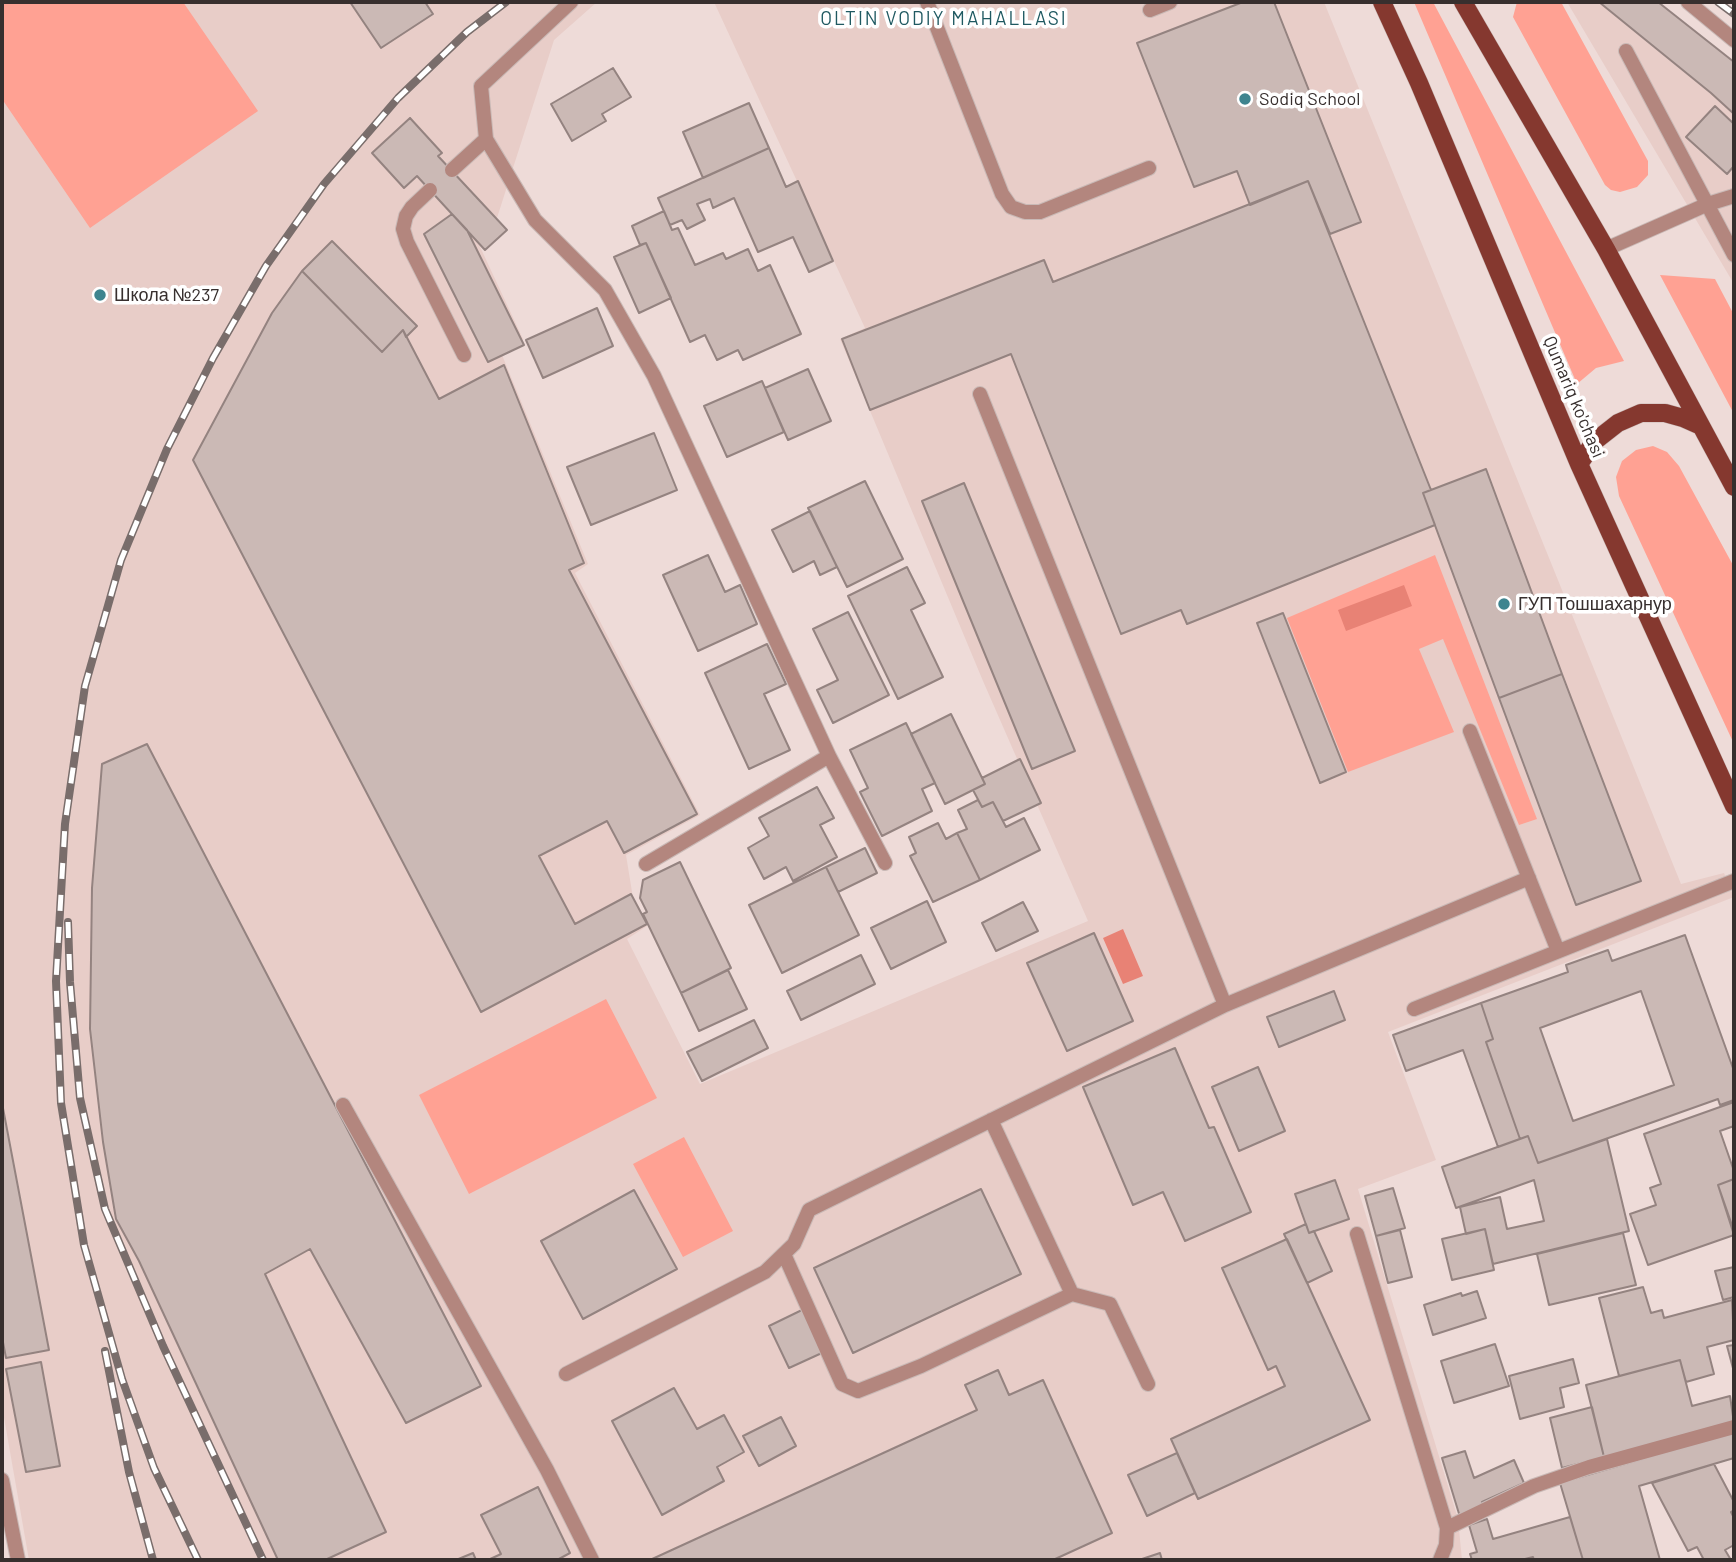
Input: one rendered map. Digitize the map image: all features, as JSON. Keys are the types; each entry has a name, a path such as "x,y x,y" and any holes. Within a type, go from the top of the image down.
{"main road":[{"name":"Qumariq ko'chasi","path":"1382,2 1419,83 1579,464 1734,806"},
{"path":"1463,2 1606,249 1734,487"},
{"path":"1579,464 1595,441 1618,423 1641,413 1665,414 1701,426"}],"street":[{"path":"571,2 481,86 486,139 535,220 605,290 654,376 829,756 886,863"},
{"path":"927,2 1002,194 1011,207 1026,212 1040,212 1149,168"},
{"path":"1150,10 1170,2"},
{"path":"1688,2 1734,40"},
{"path":"1626,51 1734,255"},
{"path":"452,170 486,139"},
{"path":"430,190 405,216 403,229 464,355"},
{"path":"1606,249 1708,204 1734,196"},
{"path":"980,394 1225,1004"},
{"path":"1470,731 1558,951"},
{"path":"646,864 829,756"},
{"path":"566,1374 765,1272 794,1244 809,1210 1225,1004 1529,878"},
{"path":"1414,1009 1734,881"},
{"path":"343,1105 547,1470 592,1560"},
{"path":"991,1120 1072,1294"},
{"path":"1357,1234 1447,1528 1446,1545 1440,1560"},
{"path":"784,1254 842,1384 858,1391 921,1366 1072,1294 1110,1304 1148,1384"},
{"path":"1447,1528 1534,1486 1589,1467 1734,1427"},
{"path":"2,1480 18,1560"}],"shaded area":[{"path":"2,2 597,2 554,40 496,221 475,236 523,339 502,355 588,564 575,573 700,815 626,855 633,898 647,926 627,939 700,1084 1088,921 983,681 840,339 865,328 714,2 1324,2 1681,884 1724,873 1734,897 1388,1032 1436,1160 1358,1189 1458,1519 1462,1560 29,1560 2,1406"},
{"path":"2,2 183,2 258,111 90,228 2,99"},
{"path":"1414,2 1433,2 1624,361 1596,368 1577,384"},
{"path":"1517,2 1561,2 1648,161 1648,175 1637,187 1620,192 1605,185 1513,17"},
{"path":"1567,2 1658,2 1734,62 1734,284"},
{"path":"1660,275 1715,279 1734,315 1734,414"},
{"path":"1653,446 1667,452 1679,466 1734,567 1734,744 1619,496 1616,477 1622,461 1636,450"},
{"path":"1435,555 1537,819 1519,825 1443,639 1419,649 1454,732 1348,772 1287,618"},
{"path":"1404,585 1412,606 1346,631 1338,610"},
{"path":"1123,929 1143,976 1123,984 1103,938"},
{"path":"606,999 657,1098 469,1194 419,1095"},
{"path":"684,1137 733,1231 683,1257 633,1164"}],"building":[{"path":"350,2 425,2 433,14 381,48"},
{"path":"1243,2 1274,2 1361,222 1330,234 1308,181 1250,205 1237,171 1194,187 1137,43"},
{"path":"1599,2 1658,2 1734,62 1734,114 1711,93"},
{"path":"613,68 631,97 602,114 606,121 572,141 551,104"},
{"path":"749,103 769,148 703,178 683,132"},
{"path":"1715,106 1734,124 1734,166 1727,174 1686,137"},
{"path":"410,118 442,153 438,156 507,230 485,250 417,176 404,188 372,153"},
{"path":"769,148 786,187 798,181 833,261 809,272 793,237 758,252 734,198 713,208 710,199 697,204 705,220 687,229 682,220 670,225 658,198"},
{"path":"1308,181 1431,490 1423,493 1435,525 1187,624 1181,610 1121,634 1011,354 870,410 842,339 1044,260 1053,282"},
{"path":"664,211 672,230 678,228 695,265 723,253 726,259 748,249 758,271 770,265 801,334 743,360 738,350 717,360 705,335 690,342 646,243 640,245 632,226"},
{"path":"452,214 467,230 524,345 488,362 424,234"},
{"path":"332,241 417,326 406,337 403,330 382,352 302,271"},
{"path":"646,243 671,298 639,313 614,257"},
{"path":"302,271 382,352 403,330 439,399 504,365 584,563 569,570 697,814 624,853 607,821 539,856 575,924 631,894 647,924 481,1012 193,460 272,313"},
{"path":"597,308 613,346 543,378 526,340"},
{"path":"808,369 831,421 788,440 765,388"},
{"path":"762,381 784,432 727,457 704,406"},
{"path":"654,433 677,490 591,525 567,467"},
{"path":"1486,469 1562,674 1499,698 1423,493"},
{"path":"865,481 903,559 847,587 808,508"},
{"path":"964,483 1075,751 1032,769 922,501"},
{"path":"810,511 837,567 820,575 814,561 793,572 772,530"},
{"path":"708,555 725,592 740,585 757,624 698,651 663,575"},
{"path":"907,567 925,603 911,610 943,677 898,699 848,596"},
{"path":"848,612 889,695 833,723 817,690 838,680 813,629"},
{"path":"1283,613 1346,772 1320,783 1257,623"},
{"path":"767,644 786,684 764,694 790,750 749,769 705,673"},
{"path":"1562,674 1641,881 1576,905 1499,698"},
{"path":"951,714 985,784 945,804 911,734"},
{"path":"906,723 935,783 922,789 932,811 882,836 860,792 868,788 850,750"},
{"path":"147,744 481,1386 406,1423 310,1249 265,1274 386,1532 325,1560 278,1560 139,1261 116,1219 103,1142 90,1029 92,888 102,764"},
{"path":"1020,759 1041,803 1003,821 993,802 982,807 973,790 985,784 982,778"},
{"path":"817,787 834,818 820,825 837,857 793,881 786,867 764,879 748,848 769,836 759,818"},
{"path":"978,800 982,807 993,802 1006,827 1024,818 1040,850 980,880 957,833 967,829 958,810"},
{"path":"938,823 946,839 957,833 980,880 933,902 910,856 916,853 909,837"},
{"path":"865,848 877,873 838,892 826,867"},
{"path":"680,862 731,968 681,993 643,914 647,912 640,898 643,880"},
{"path":"826,867 859,935 782,973 749,905"},
{"path":"927,901 946,942 891,969 871,928"},
{"path":"1023,902 1038,931 996,951 982,923"},
{"path":"1094,933 1133,1021 1067,1051 1027,963"},
{"path":"1685,935 1734,1071 1734,1100 1720,1105 1718,1099 1538,1163 1528,1136 1520,1139 1486,1042 1493,1039 1481,1003 1568,972 1566,965 1608,950 1612,961","holes":["1641,991 1674,1085 1573,1121 1540,1028"]},
{"path":"861,955 875,984 801,1020 787,991"},
{"path":"728,970 747,1009 699,1031 681,993"},
{"path":"1334,991 1345,1020 1279,1047 1267,1017"},
{"path":"1481,1003 1493,1039 1486,1042 1520,1139 1498,1147 1463,1050 1406,1071 1393,1035"},
{"path":"754,1020 768,1048 702,1081 687,1052"},
{"path":"1175,1048 1209,1128 1214,1127 1251,1212 1185,1241 1163,1192 1133,1205 1083,1087"},
{"path":"1258,1067 1285,1131 1239,1151 1212,1087"},
{"path":"1734,1102 1734,1126 1720,1131 1734,1171 1734,1179 1718,1185 1734,1235 1648,1265 1630,1214 1656,1205 1650,1188 1661,1184 1644,1134"},
{"path":"2,1103 49,1350 6,1358 2,1337"},
{"path":"1528,1136 1538,1163 1607,1139 1629,1231 1493,1264 1485,1229 1466,1234 1460,1207 1500,1197 1507,1229 1544,1221 1534,1180 1456,1208 1442,1167"},
{"path":"1734,1179 1734,1231 1718,1185"},
{"path":"1335,1180 1349,1219 1309,1233 1295,1194"},
{"path":"1393,1188 1405,1228 1376,1236 1365,1196"},
{"path":"981,1189 1021,1274 853,1353 814,1268"},
{"path":"634,1190 677,1269 583,1319 541,1241"},
{"path":"1306,1224 1309,1233 1314,1231 1332,1271 1307,1283 1284,1234"},
{"path":"1485,1229 1494,1270 1452,1280 1442,1239"},
{"path":"1400,1230 1412,1277 1388,1283 1376,1236"},
{"path":"1623,1233 1636,1285 1549,1305 1537,1254"},
{"path":"1287,1239 1370,1420 1198,1499 1171,1439 1285,1386 1276,1366 1268,1370 1222,1268"},
{"path":"1734,1267 1734,1297 1723,1300 1715,1271"},
{"path":"1643,1287 1651,1313 1662,1310 1664,1318 1732,1300 1734,1340 1707,1347 1714,1374 1686,1382 1680,1360 1619,1376 1599,1298"},
{"path":"1477,1291 1486,1318 1433,1335 1424,1305 1461,1293 1462,1296"},
{"path":"804,1309 824,1352 789,1368 769,1326"},
{"path":"1495,1344 1509,1386 1454,1403 1441,1361"},
{"path":"1734,1345 1734,1372 1727,1346"},
{"path":"1573,1359 1579,1383 1560,1388 1564,1407 1520,1419 1509,1376"},
{"path":"1680,1360 1692,1406 1730,1396 1734,1423 1604,1457 1586,1385"},
{"path":"41,1362 60,1466 26,1472 6,1369"},
{"path":"998,1370 1009,1395 1043,1380 1112,1533 1053,1560 650,1560 977,1410 965,1385"},
{"path":"674,1388 697,1429 724,1415 744,1452 717,1467 724,1481 662,1515 612,1421"},
{"path":"1592,1407 1604,1457 1562,1468 1550,1418"},
{"path":"781,1417 796,1446 759,1466 743,1436"},
{"path":"1734,1432 1734,1458 1639,1486 1660,1560 1583,1560 1560,1483"},
{"path":"1465,1451 1474,1478 1514,1460 1524,1483 1482,1502 1484,1510 1460,1517 1442,1458"},
{"path":"1177,1453 1195,1493 1147,1516 1128,1475"},
{"path":"1714,1464 1734,1502 1734,1510 1731,1512 1734,1518 1734,1545 1725,1550 1731,1560 1704,1560 1697,1547 1688,1551 1652,1483"},
{"path":"538,1487 570,1553 557,1560 488,1560 501,1554 481,1515"},
{"path":"1570,1517 1583,1560 1534,1560 1533,1557 1521,1560 1472,1560 1470,1554 1477,1552 1469,1525 1487,1519 1493,1539"},
{"path":"473,1553 476,1560 456,1560"},
{"path":"1160,1553 1162,1560 1139,1560"}],"railway":[{"path":"198,1560 154,1468 122,1379 84,1245 61,1103 56,981 65,824 85,686 121,560 167,449 213,358 266,266 324,184 398,98 467,32 506,2"},
{"path":"1718,2 1734,14"},
{"path":"68,922 80,1098 105,1209 163,1346 263,1560"},
{"path":"105,1351 129,1472 153,1560"}],"place":[{"name":"Sodiq School","path":"1245,99"},
{"name":"Школа №237","path":"100,295"},
{"name":"ГУП Тошшахарнур","path":"1504,604"}],"district":[{"name":"OLTIN VODIY MAHALLASI","path":"944,19"}]}
